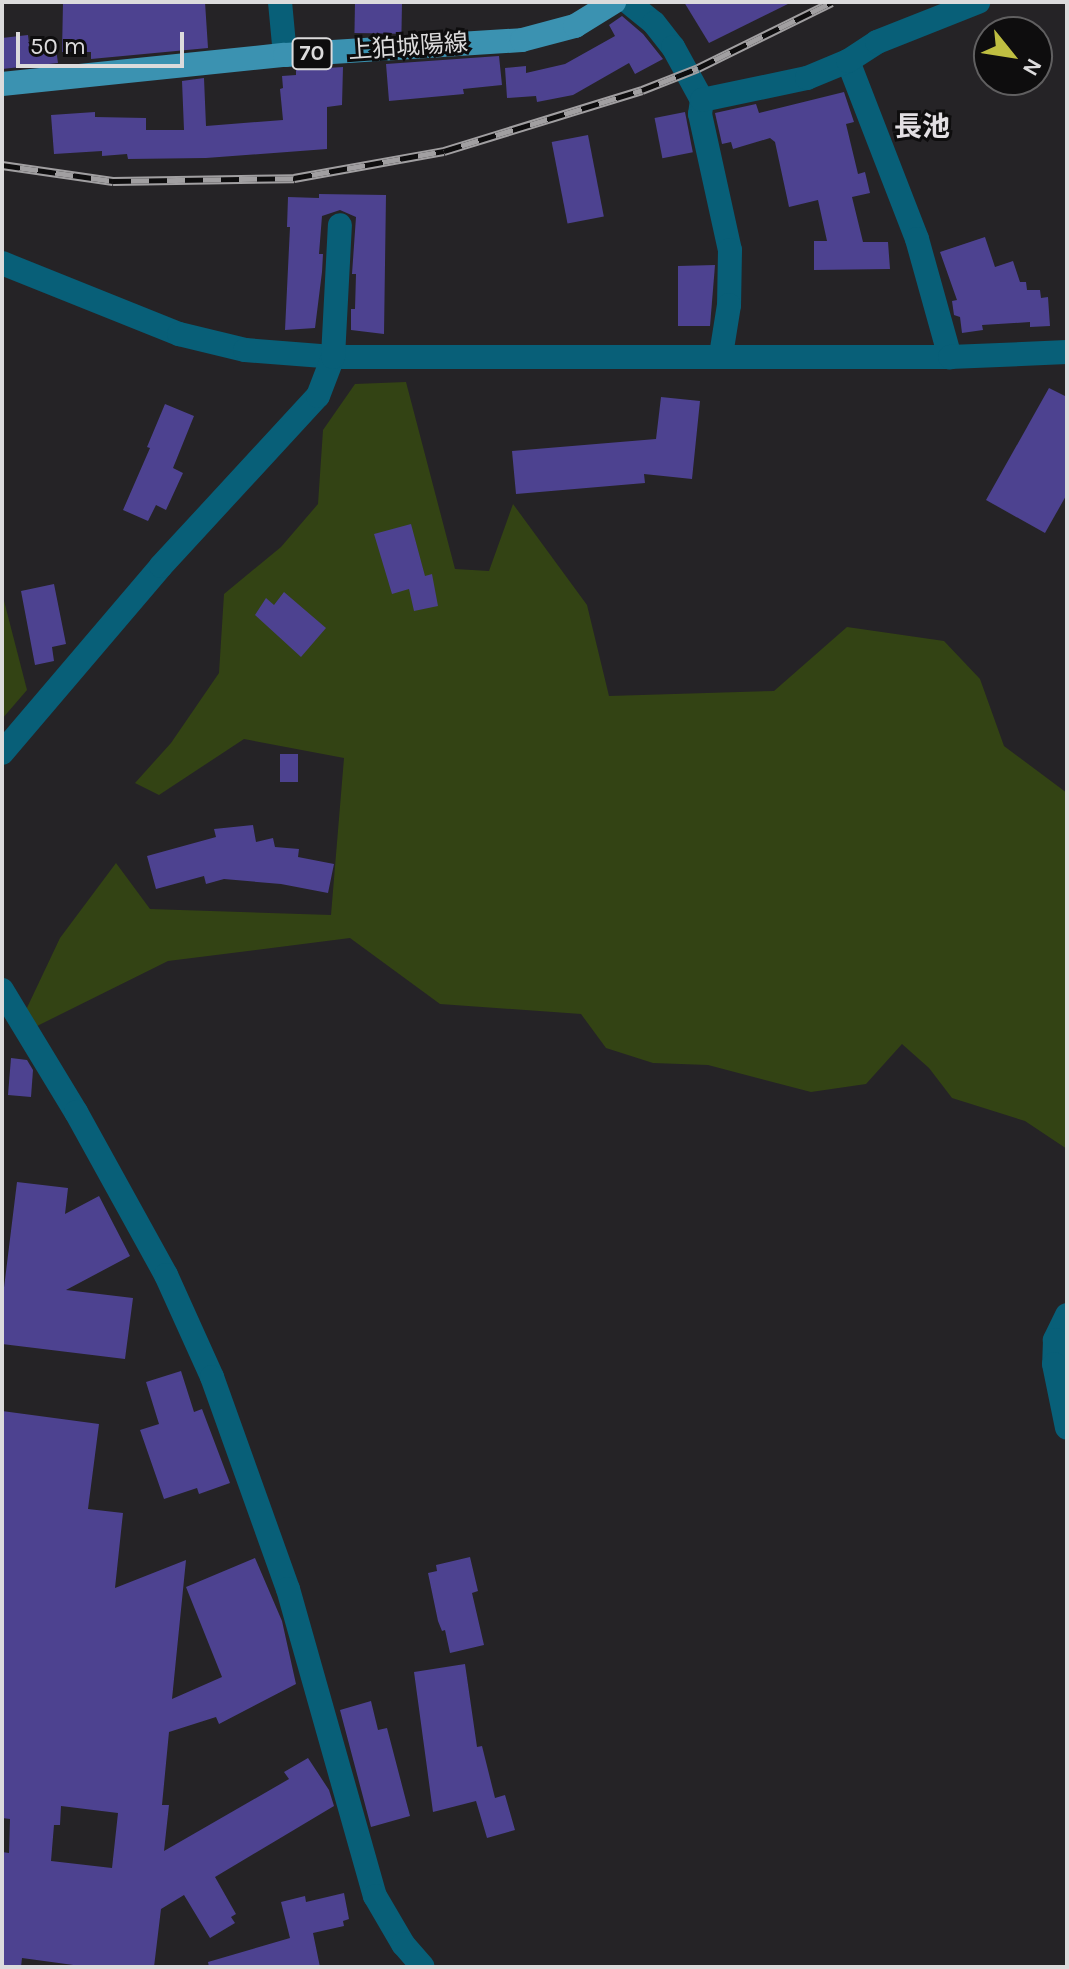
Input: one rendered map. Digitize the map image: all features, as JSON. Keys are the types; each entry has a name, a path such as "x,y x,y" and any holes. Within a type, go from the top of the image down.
{"main road":[{"name":"上狛城陽線","path":"2,84 285,55 522,40 575,26 614,2"}],"street":[{"path":"280,2 285,55"},
{"path":"628,2 654,23 673,47 702,100 700,114 730,250 729,305 721,355"},
{"path":"702,100 807,78 848,61 877,42 978,2"},
{"path":"848,61 917,239 950,357"},
{"path":"2,753 161,566 318,396 333,357 340,225"},
{"path":"2,263 179,334 245,350 333,357 950,357 1067,352"},
{"path":"2,990 76,1112 166,1275 212,1377 288,1589 375,1896 403,1944 423,1967"},
{"path":"1067,1315 1055,1340 1054,1364 1067,1428"}],"green space":[{"path":"406,382 455,569 489,571 513,504 587,605 609,696 774,691 847,627 944,641 980,679 1004,746 1067,793 1067,1149 1025,1121 952,1098 929,1068 902,1044 866,1084 811,1092 708,1065 653,1063 606,1048 581,1014 440,1004 350,938 168,961 31,1029 25,1012 60,938 116,863 150,909 331,915 344,758 244,739 159,795 135,783 171,743 219,673 224,594 281,547 318,504 323,430 355,384"},
{"path":"2,593 27,690 2,719"}],"building":[{"path":"63,2 205,2 208,48 91,59 91,52 62,52"},
{"path":"355,2 402,3 401,34 354,33"},
{"path":"684,2 792,2 709,43"},
{"path":"622,16 643,34 663,59 635,74 629,63 573,95 537,102 536,96 507,98 505,68 526,66 526,73 565,64 615,36 609,25"},
{"path":"28,35 30,52 56,49 58,63 2,69 2,38"},
{"path":"499,56 502,85 463,89 464,94 389,101 386,64"},
{"path":"343,67 342,105 327,107 327,149 206,158 128,159 127,154 102,156 102,151 54,154 51,115 95,112 95,117 146,118 146,130 184,130 182,81 204,78 206,126 283,120 282,76 296,75 296,70"},
{"path":"844,92 854,122 846,124 858,174 865,172 870,193 852,197 863,242 888,242 890,269 814,270 814,241 827,241 818,200 789,207 775,142 770,138 733,149 731,142 722,144 715,113 756,104 759,113"},
{"path":"685,112 693,152 662,158 655,118"},
{"path":"588,135 604,216 568,224 552,142"},
{"path":"319,194 386,195 384,334 351,330 351,309 355,309 356,274 352,274 356,217 340,210 322,216 319,254 323,254 322,272 315,328 285,330 290,227 287,227 288,197 319,198"},
{"path":"985,237 995,267 1013,261 1020,282 1026,282 1027,290 1040,290 1041,298 1048,297 1050,326 1030,327 1030,322 982,325 983,330 962,333 960,317 954,315 952,301 957,300 940,252"},
{"path":"715,265 710,326 678,326 678,266"},
{"path":"1049,388 1067,397 1067,494 1045,533 986,500"},
{"path":"661,397 700,401 692,479 644,474 645,483 516,494 512,451 656,439"},
{"path":"165,404 194,416 173,468 183,473 166,510 156,505 148,521 123,510"},
{"path":"411,524 425,576 432,574 438,606 414,611 409,589 392,594 374,534"},
{"path":"54,584 66,644 52,647 54,661 35,665 21,591"},
{"path":"284,592 326,628 301,657 255,615 266,598 274,605"},
{"path":"280,754 298,754 298,782 280,782"},
{"path":"253,825 256,842 273,838 275,847 299,849 298,857 334,864 328,893 281,884 224,879 206,884 204,876 156,889 147,856 216,837 214,829"},
{"path":"11,1058 27,1060 33,1070 31,1097 8,1095"},
{"path":"17,1182 68,1188 65,1214 99,1196 130,1256 66,1290 133,1298 125,1359 2,1344 2,1304"},
{"path":"181,1371 194,1412 202,1409 230,1483 199,1494 197,1488 164,1499 140,1430 159,1424 146,1382"},
{"path":"2,1411 99,1424 88,1509 123,1513 115,1588 186,1560 172,1699 222,1677 186,1587 255,1558 282,1621 296,1684 219,1724 216,1717 169,1732 162,1805 169,1805 164,1851 289,1779 284,1772 308,1758 329,1790 334,1806 215,1877 236,1914 231,1917 235,1923 210,1938 184,1895 161,1909 154,1967 88,1967 22,1958 21,1967 2,1967 2,1852 9,1853 10,1819 2,1818","holes":["61,1806 118,1813 112,1868 51,1861 54,1825 60,1825"]},
{"path":"470,1557 478,1591 472,1593 484,1645 450,1653 445,1630 442,1631 438,1621 428,1573 437,1571 436,1565"},
{"path":"465,1664 477,1747 482,1746 495,1798 505,1795 515,1830 487,1838 476,1801 433,1812 414,1672"},
{"path":"371,1701 378,1730 387,1728 410,1816 371,1827 340,1710"},
{"path":"344,1893 349,1919 343,1921 344,1926 313,1933 320,1967 209,1967 208,1962 290,1938 281,1902 305,1896 306,1902"}],"railway":[{"path":"2,165 113,181 294,178 444,151 642,90 698,68 832,2"}],"district":[{"name":"長池","path":"922,127"}]}
